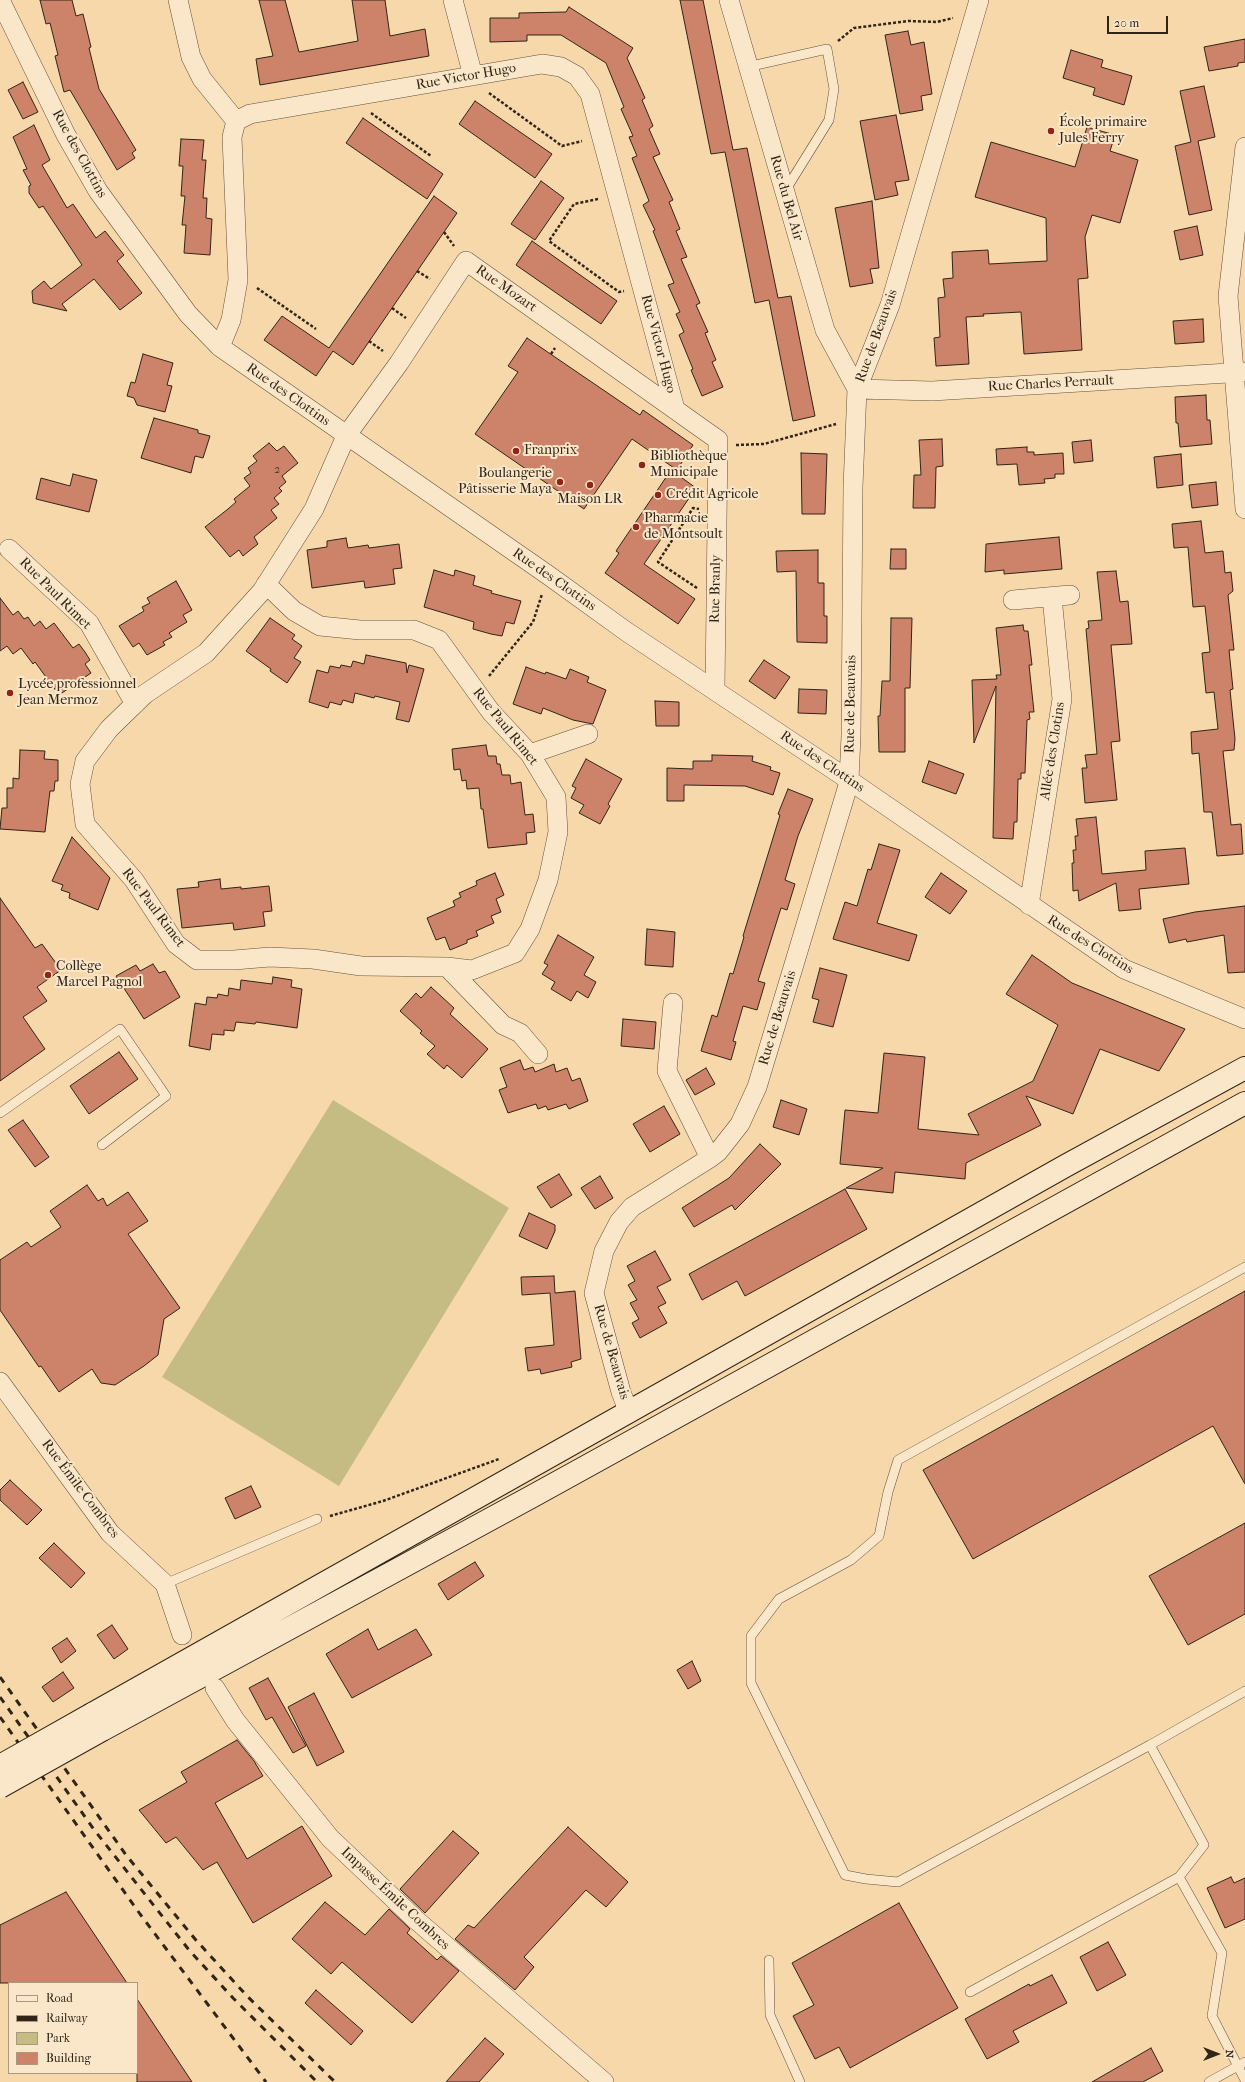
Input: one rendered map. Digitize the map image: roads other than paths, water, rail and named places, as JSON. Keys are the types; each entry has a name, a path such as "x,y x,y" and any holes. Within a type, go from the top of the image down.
{"street":[{"name":"Rue des Clottins","path":"0,0 66,135 98,191 188,314 220,347 548,575 627,632 715,689 849,780 1124,970 1245,1019"},
{"path":"178,0 191,57 202,79 236,121 232,137 237,275 231,320 220,347"},
{"path":"454,0 470,77"},
{"name":"Rue du Bel Air","path":"729,0 747,67 825,330 858,389"},
{"name":"Rue de Beauvais","path":"629,1413 621,1392 594,1294 604,1251 619,1222 632,1207 718,1152 740,1124 756,1087 849,780 851,736 853,487 858,389 890,305 977,6"},
{"name":"Rue Victor Hugo","path":"236,121 250,114 542,64 561,67 577,76 590,94 675,409"},
{"path":"1245,148 1228,285 1239,372 1245,509"},
{"name":"Rue Mozart","path":"346,436 399,362 466,261 675,409 718,443"},
{"name":"Rue Charles Perrault","path":"858,389 932,391 1239,372"},
{"name":"Rue Paul Rimet","path":"266,584 294,611 320,626 360,630 414,630 439,640 491,712 530,754 556,797 558,832 548,880 530,930 515,953 472,970 447,967 361,966 313,959 270,956 234,960 198,960 176,944 134,880 85,824 80,784 85,761 109,729 145,694 206,653 266,584 314,509 346,436"},
{"name":"Rue Branly","path":"715,689 718,443"},
{"name":"Rue Paul Rimet","path":"9,548 89,623 135,704"},
{"name":"Allée des Clotins","path":"1013,600 1061,596 1062,699 1029,905"},
{"path":"530,754 588,734"},
{"path":"447,967 503,1025 520,1033 538,1054"},
{"path":"673,1003 668,1071 710,1158"},
{"path":"0,1786 97,1722 629,1413 1060,1169 1245,1068"},
{"path":"0,1766 97,1722 530,1497 1245,1103"},
{"name":"Rue Émile Combres","path":"0,1382 110,1533 165,1584 182,1635"},
{"name":"Impasse Émile Combres","path":"216,1688 235,1720 330,1838 415,1919 604,2082"}],"lane":[{"path":"747,67 826,50 834,89 829,120 784,192"},
{"path":"0,1114 120,1029 166,1096 102,1144"},
{"path":"1245,1267 898,1460 888,1492 879,1536 851,1560 779,1599 751,1636 751,1683 845,1875 866,1879 898,1882 1150,1745 1245,1691"},
{"path":"165,1584 317,1519"},
{"path":"970,1992 1179,1877 1204,1845 1150,1745"},
{"path":"1179,1877 1222,1953 1212,2016 1241,2064 1245,2080"},
{"path":"770,1960 770,2014 800,2082"},
{"path":"1209,2082 1241,2064"}],"railway":[{"path":"0,1677 126,1855 195,1939 247,1996 335,2082"},
{"path":"0,1697 95,1831 189,1950 233,1998 317,2082"},
{"path":"0,1717 140,1914 266,2082"}],"place":[{"name":"École primaire Jules Ferry","path":"1051,131"},
{"name":"Franprix","path":"516,451"},
{"name":"Bibliothèque Municipale","path":"642,465"},
{"name":"Boulangerie Pâtisserie Maya","path":"560,482"},
{"name":"Maison LR","path":"590,485"},
{"name":"Crédit Agricole","path":"658,495"},
{"name":"Pharmacie de Montsoult","path":"636,527"},
{"name":"Lycée professionnel Jean Mermoz","path":"10,693"},
{"name":"Collège Marcel Pagnol","path":"48,975"}]}
